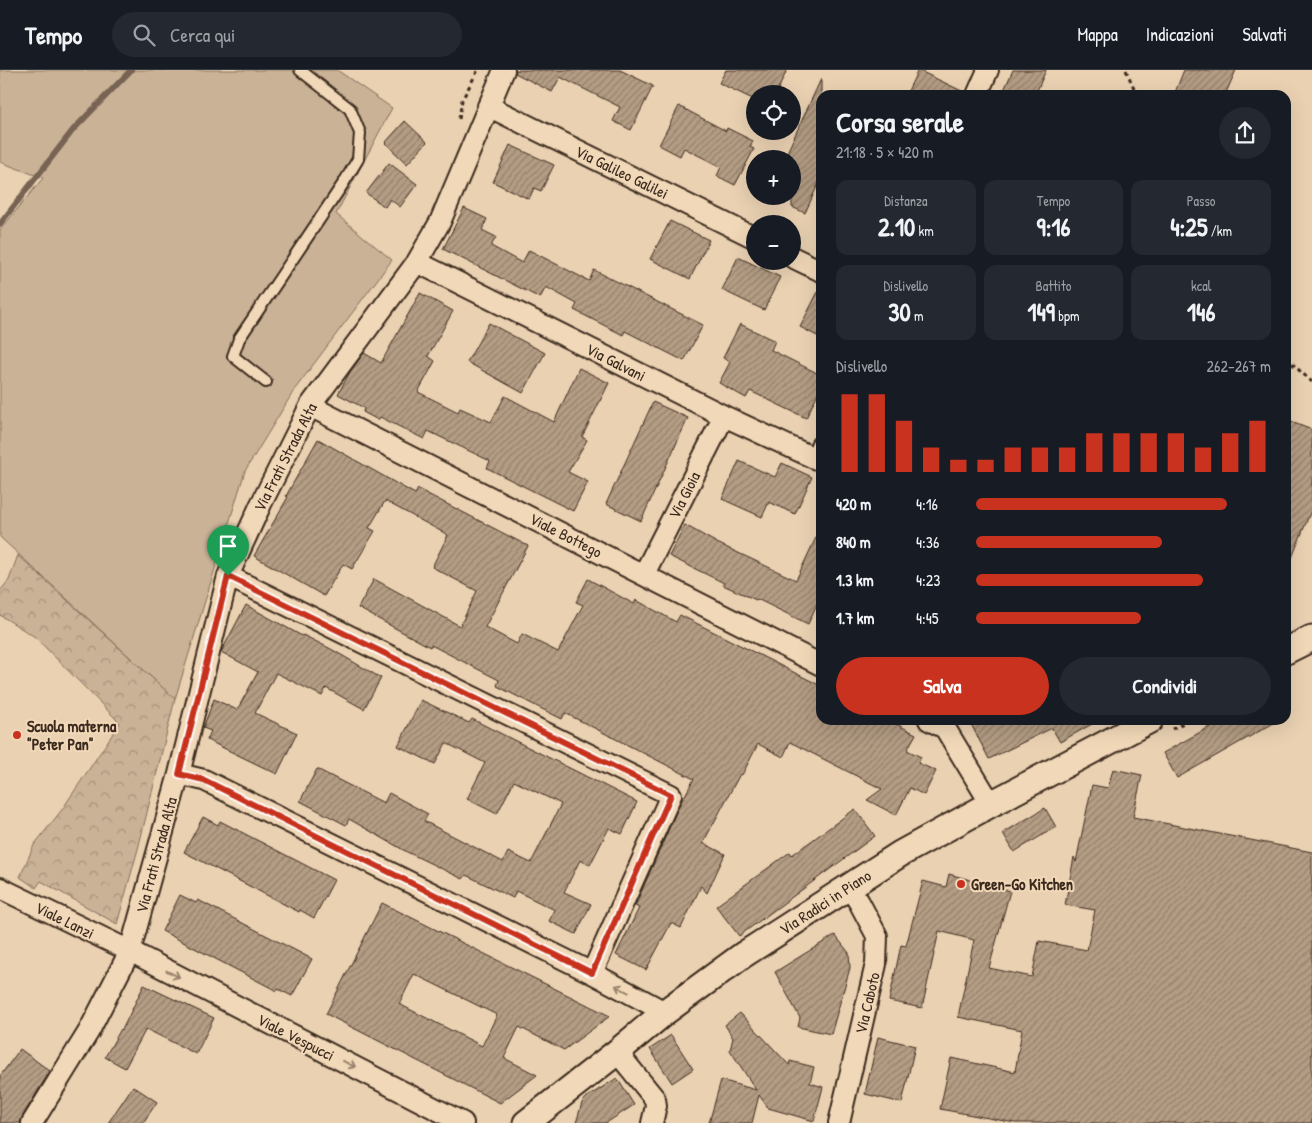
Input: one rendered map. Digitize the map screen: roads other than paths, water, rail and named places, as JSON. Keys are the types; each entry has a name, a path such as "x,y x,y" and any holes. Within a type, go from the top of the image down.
{"street":[{"name":"Via Frati Strada Alta","path":"32,1123 89,1031 130,952 179,774 228,576 261,504 310,406 417,262 440,222 504,70"},
{"path":"979,90 988,70"},
{"name":"Via Galileo Galilei","path":"488,106 746,234"},
{"path":"801,261 816,269"},
{"name":"Via Galvani","path":"417,262 724,416 816,452"},
{"name":"Viale Bottego","path":"310,406 816,662"},
{"name":"Via Gioia","path":"644,574 724,416"},
{"path":"228,576 671,795 592,973"},
{"path":"1291,648 1312,638"},
{"path":"939,725 945,728 991,804"},
{"name":"Via Radici in Piano","path":"526,1123 665,1012 743,955 900,854 1141,725"},
{"path":"179,774 204,780 592,973 665,1012"},
{"name":"Via Caboto","path":"839,1123 876,964 877,936 849,887"},
{"name":"Viale Lanzi","path":"0,888 130,952"},
{"name":"Viale Vespucci","path":"130,952 463,1123"},
{"path":"617,1052 655,1099 656,1106 652,1123"}],"lane":[{"path":"266,382 233,356 240,339 358,159 360,133 350,109 300,70"}],"waterway":[{"path":"0,224 73,130 131,70"}],"place":[{"name":"Scuola materna \"Peter Pan\"","path":"17,735"},
{"name":"Green-Go Kitchen","path":"961,884"}]}
